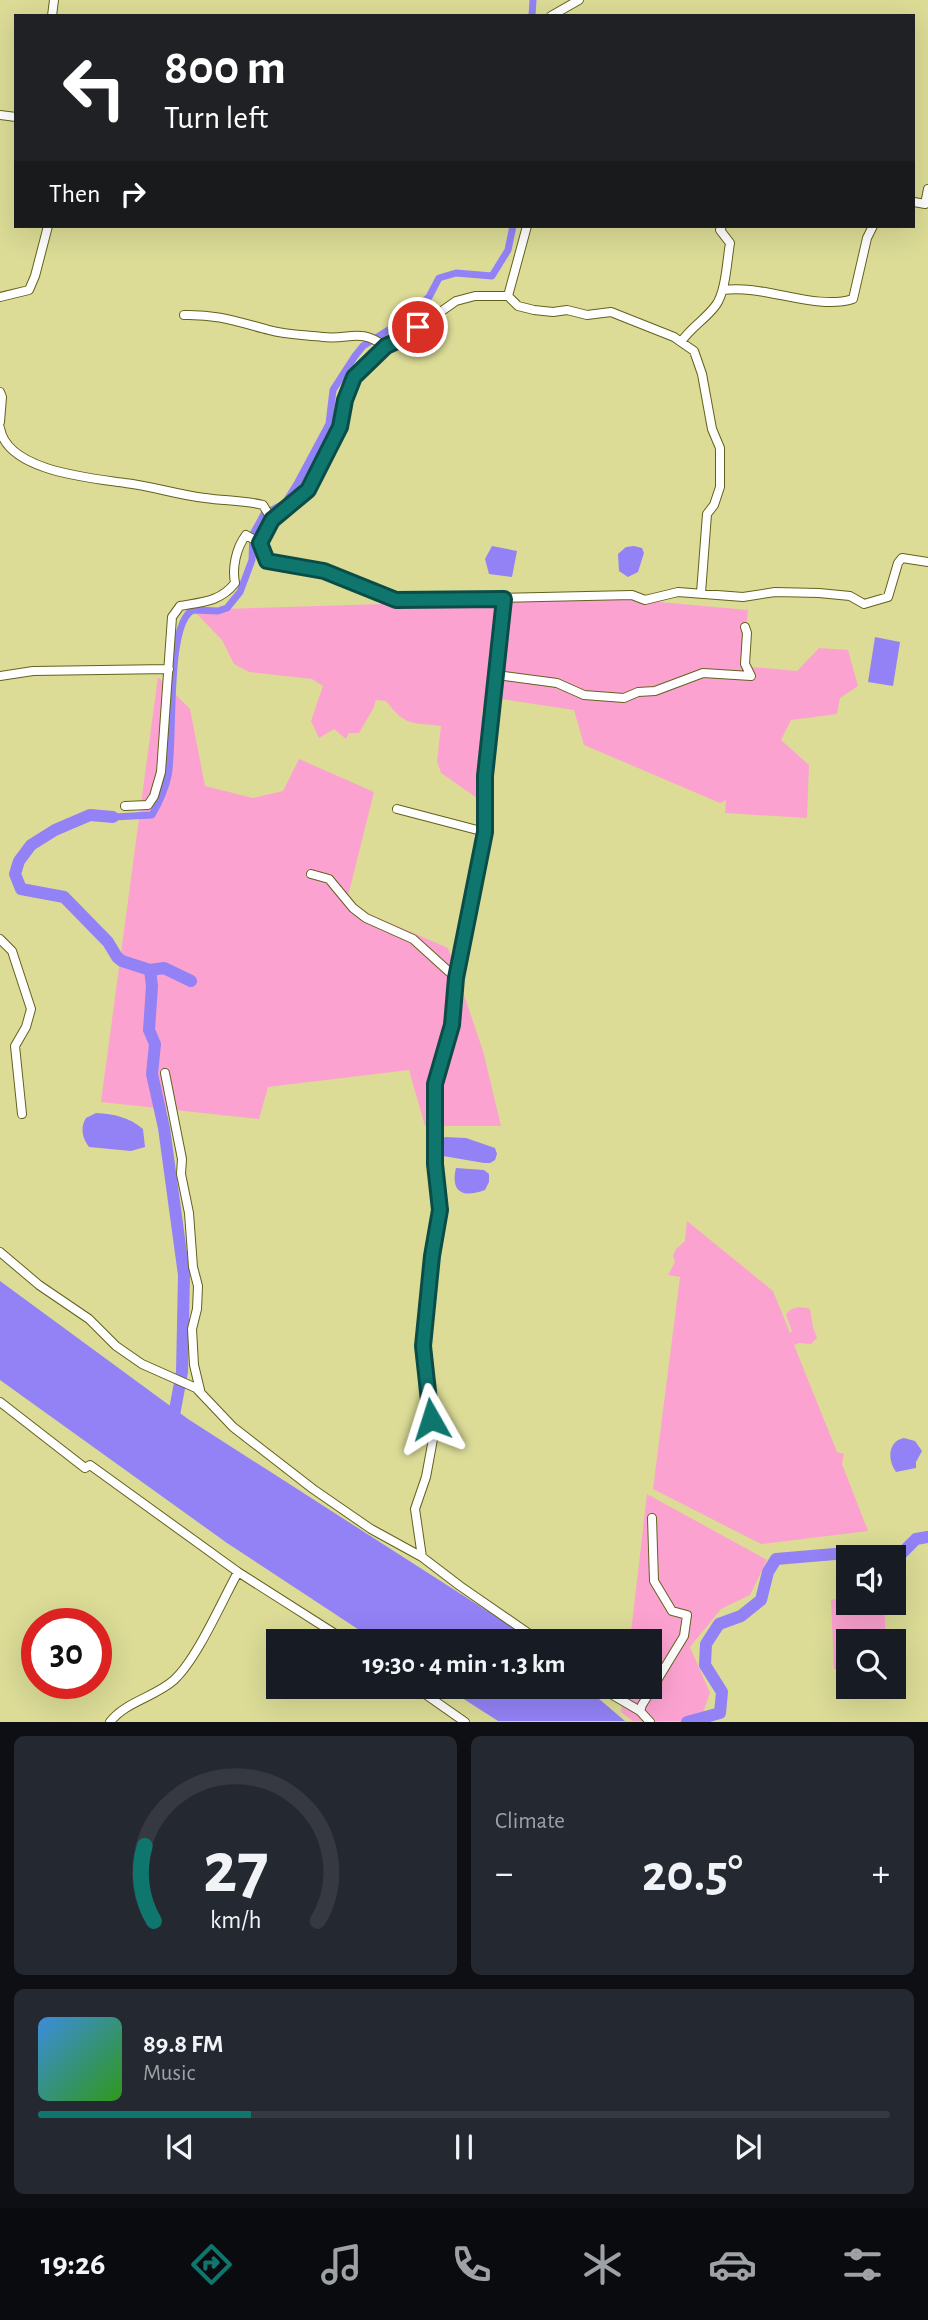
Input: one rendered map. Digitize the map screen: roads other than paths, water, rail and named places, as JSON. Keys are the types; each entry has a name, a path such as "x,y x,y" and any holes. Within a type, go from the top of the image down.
{"street":[{"path":"554,14 579,0"},
{"path":"915,202 925,204 928,189"},
{"path":"0,297 29,290 47,228"},
{"path":"508,296 526,228"},
{"path":"681,342 715,306 723,290 730,243 721,228"},
{"path":"723,290 732,288 779,293 834,303 853,299 867,238 872,228"},
{"path":"260,543 272,520 308,490 340,427 345,400 354,377 384,345 401,339 456,301 475,296 508,296 518,306 534,310 567,310 587,315 611,312 674,337 694,351 721,457 720,487 714,505 707,514 701,593"},
{"path":"184,315 205,314 238,320 272,331 324,337 357,334 368,336 384,345"},
{"path":"0,392 0,422"},
{"path":"0,428 2,439 15,453 38,466 78,477 263,505 272,520"},
{"path":"125,806 148,805 154,796 161,772 172,617 180,606 220,598 226,594 235,583 233,569 240,543 246,536 260,543 267,561 324,571 396,600 632,595 645,600 678,592 743,597 775,592 850,596 864,604 888,597 901,558 928,562"},
{"path":"422,1557 415,1509 426,1478 433,1439 423,1346 432,1256 440,1210 435,1164 435,1084 452,1025 456,978 485,832 485,776 504,599"},
{"path":"497,675 557,682 584,695 624,698 638,692 655,691 703,673 751,676 745,664 747,633 744,627"},
{"path":"0,676 33,671 169,669"},
{"path":"397,810 485,832"},
{"path":"311,874 330,880 353,908 366,918 413,939 456,978"},
{"path":"0,939 12,951 31,1009 26,1027 15,1046 22,1114"},
{"path":"165,1073 181,1159 193,1267 198,1286 197,1309 192,1329 194,1365 199,1390"},
{"path":"0,1252 39,1285 89,1319 116,1346 142,1364 199,1390 233,1427 313,1489 370,1529 422,1557 522,1629"},
{"path":"0,1402 85,1468 90,1465 238,1572 328,1629"},
{"path":"640,1711 684,1636 687,1615 672,1611 654,1581 652,1518"},
{"path":"110,1721 116,1714 155,1694 176,1679 197,1648 238,1572"},
{"path":"433,1699 465,1721"},
{"path":"620,1699 640,1711 650,1721"}],"waterway":[{"path":"532,14 533,0"},
{"path":"113,817 152,815 157,806 168,776 175,660 178,637 184,620 193,610 218,611 227,608 240,592 252,560 253,534 264,514 285,503 298,482 329,424 333,390 355,356 363,346 395,326 429,297 439,278 456,273 492,276 508,250 513,228"},
{"path":"113,817 90,815 55,830 31,845 19,861 15,874 21,889 64,897 108,942 117,957 150,970 152,986 149,1030 155,1044 152,1074 164,1128 184,1275 182,1372 172,1426"},
{"path":"150,970 164,968 191,981"},
{"path":"687,1722 720,1713 722,1692 705,1665 706,1644 719,1624 741,1616 761,1600 768,1572 776,1559 870,1551 899,1556 916,1539 928,1537"}]}
